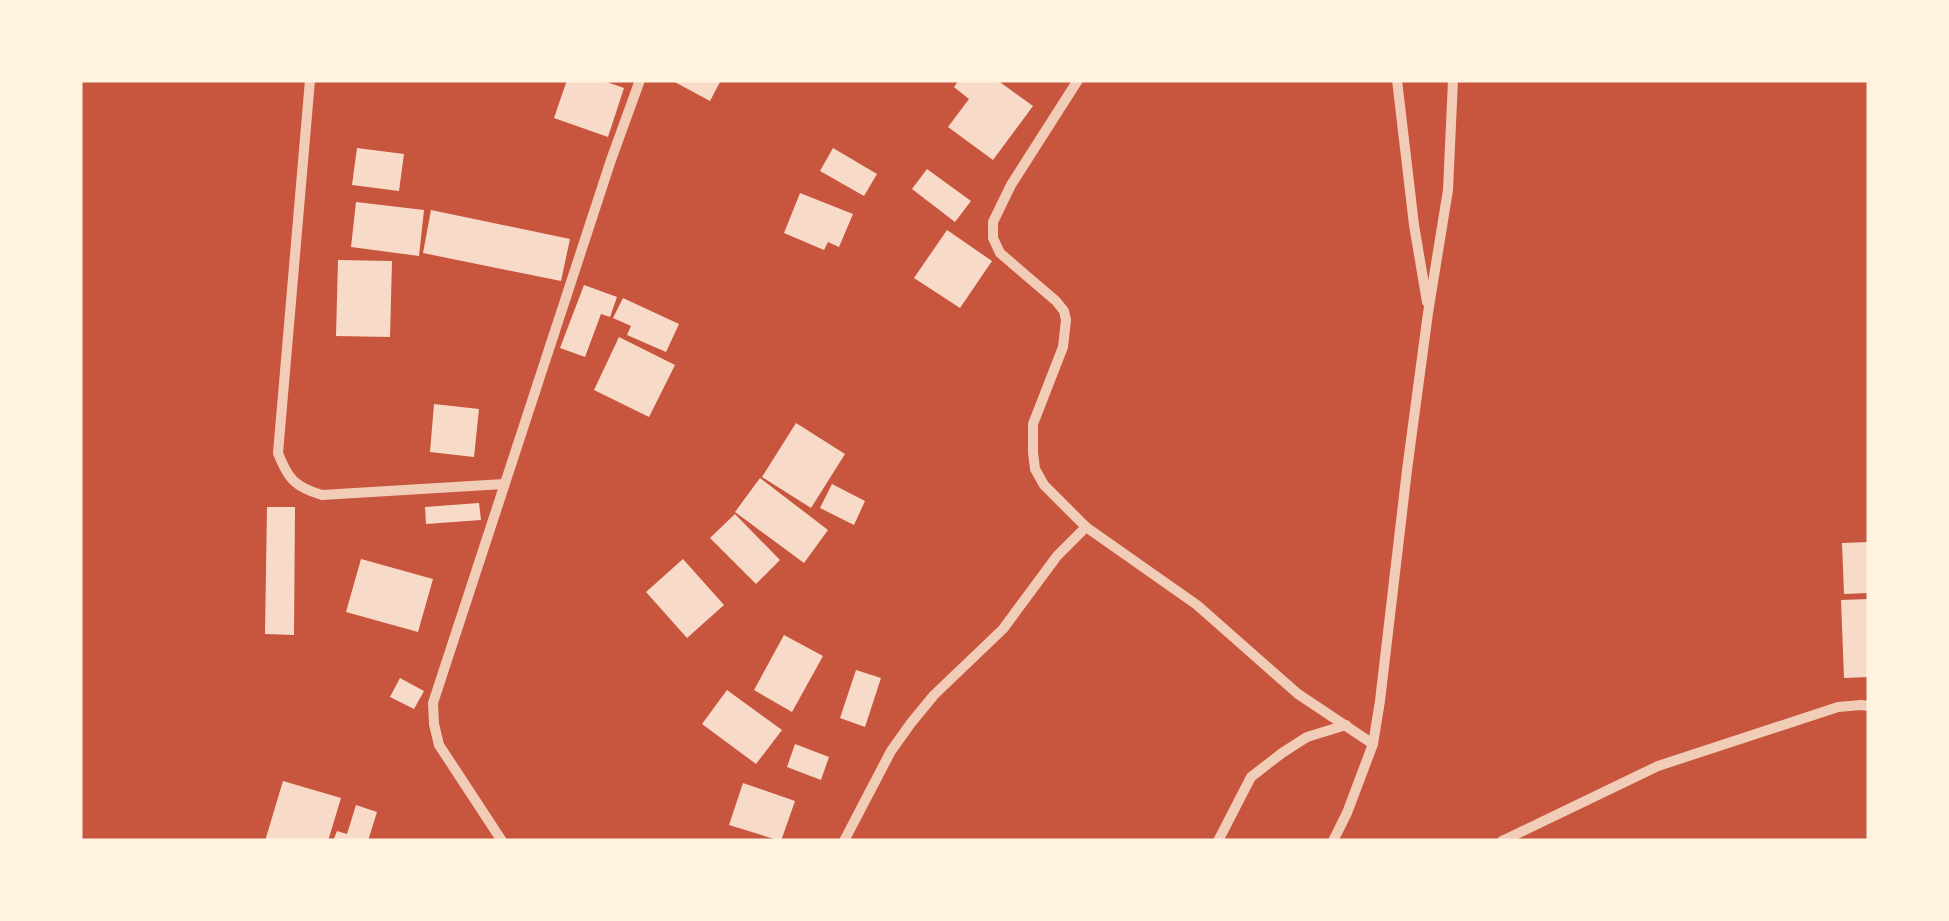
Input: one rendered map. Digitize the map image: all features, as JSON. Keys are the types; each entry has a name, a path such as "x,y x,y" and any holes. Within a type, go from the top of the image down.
{"street":[{"path":"310,80 278,452 285,470 302,489 322,495 504,484"},
{"path":"502,841 439,745 433,703 640,80"},
{"path":"1078,80 993,222 993,238 1000,253 1056,301 1066,320 1062,346 1033,424 1035,469 1044,484 1086,527 1197,604 1298,694 1373,744"},
{"path":"1397,80 1428,313"},
{"path":"1333,841 1373,744 1428,313 1448,190 1453,80"},
{"path":"844,841 911,723 934,695 1003,629 1057,556 1086,527"},
{"path":"1502,841 1658,766 1838,706 1869,706"},
{"path":"1218,841 1251,777 1307,736 1346,725"}],"building":[{"path":"567,80 601,80 624,88 608,137 554,118"},
{"path":"671,80 721,80 710,101"},
{"path":"959,80 997,80 1033,106 993,160 948,127 969,99 954,87"},
{"path":"357,148 404,154 399,191 352,185"},
{"path":"833,148 877,174 864,196 820,171"},
{"path":"927,169 971,201 955,222 912,189"},
{"path":"800,193 853,214 839,247 828,242 824,250 784,233"},
{"path":"356,202 424,210 419,256 351,247"},
{"path":"431,210 570,239 561,281 423,253"},
{"path":"947,230 992,261 960,308 914,278"},
{"path":"338,260 392,261 390,337 336,336"},
{"path":"584,285 617,297 610,317 601,314 585,357 560,348"},
{"path":"623,298 679,324 666,352 627,335 631,326 613,318"},
{"path":"619,337 675,365 649,417 594,390"},
{"path":"434,404 479,409 474,457 430,452"},
{"path":"796,423 845,454 811,508 762,477"},
{"path":"760,478 828,530 804,563 735,512"},
{"path":"832,484 865,501 854,525 820,508"},
{"path":"479,503 481,520 426,524 425,507"},
{"path":"267,507 295,507 294,635 265,634"},
{"path":"735,514 780,560 756,584 710,538"},
{"path":"1868,542 1869,593 1844,594 1842,543"},
{"path":"361,559 433,579 418,632 346,612"},
{"path":"683,559 724,605 687,638 646,592"},
{"path":"1869,599 1869,677 1844,678 1841,600"},
{"path":"784,635 823,656 792,712 754,690"},
{"path":"856,670 881,678 865,727 840,718"},
{"path":"400,678 424,691 414,709 390,697"},
{"path":"727,690 782,730 756,764 702,724"},
{"path":"795,744 829,757 821,780 787,767"},
{"path":"283,781 341,798 328,841 265,841"},
{"path":"743,783 795,801 781,841 729,825"},
{"path":"356,805 377,812 368,841 333,841 337,831 347,834"}]}
